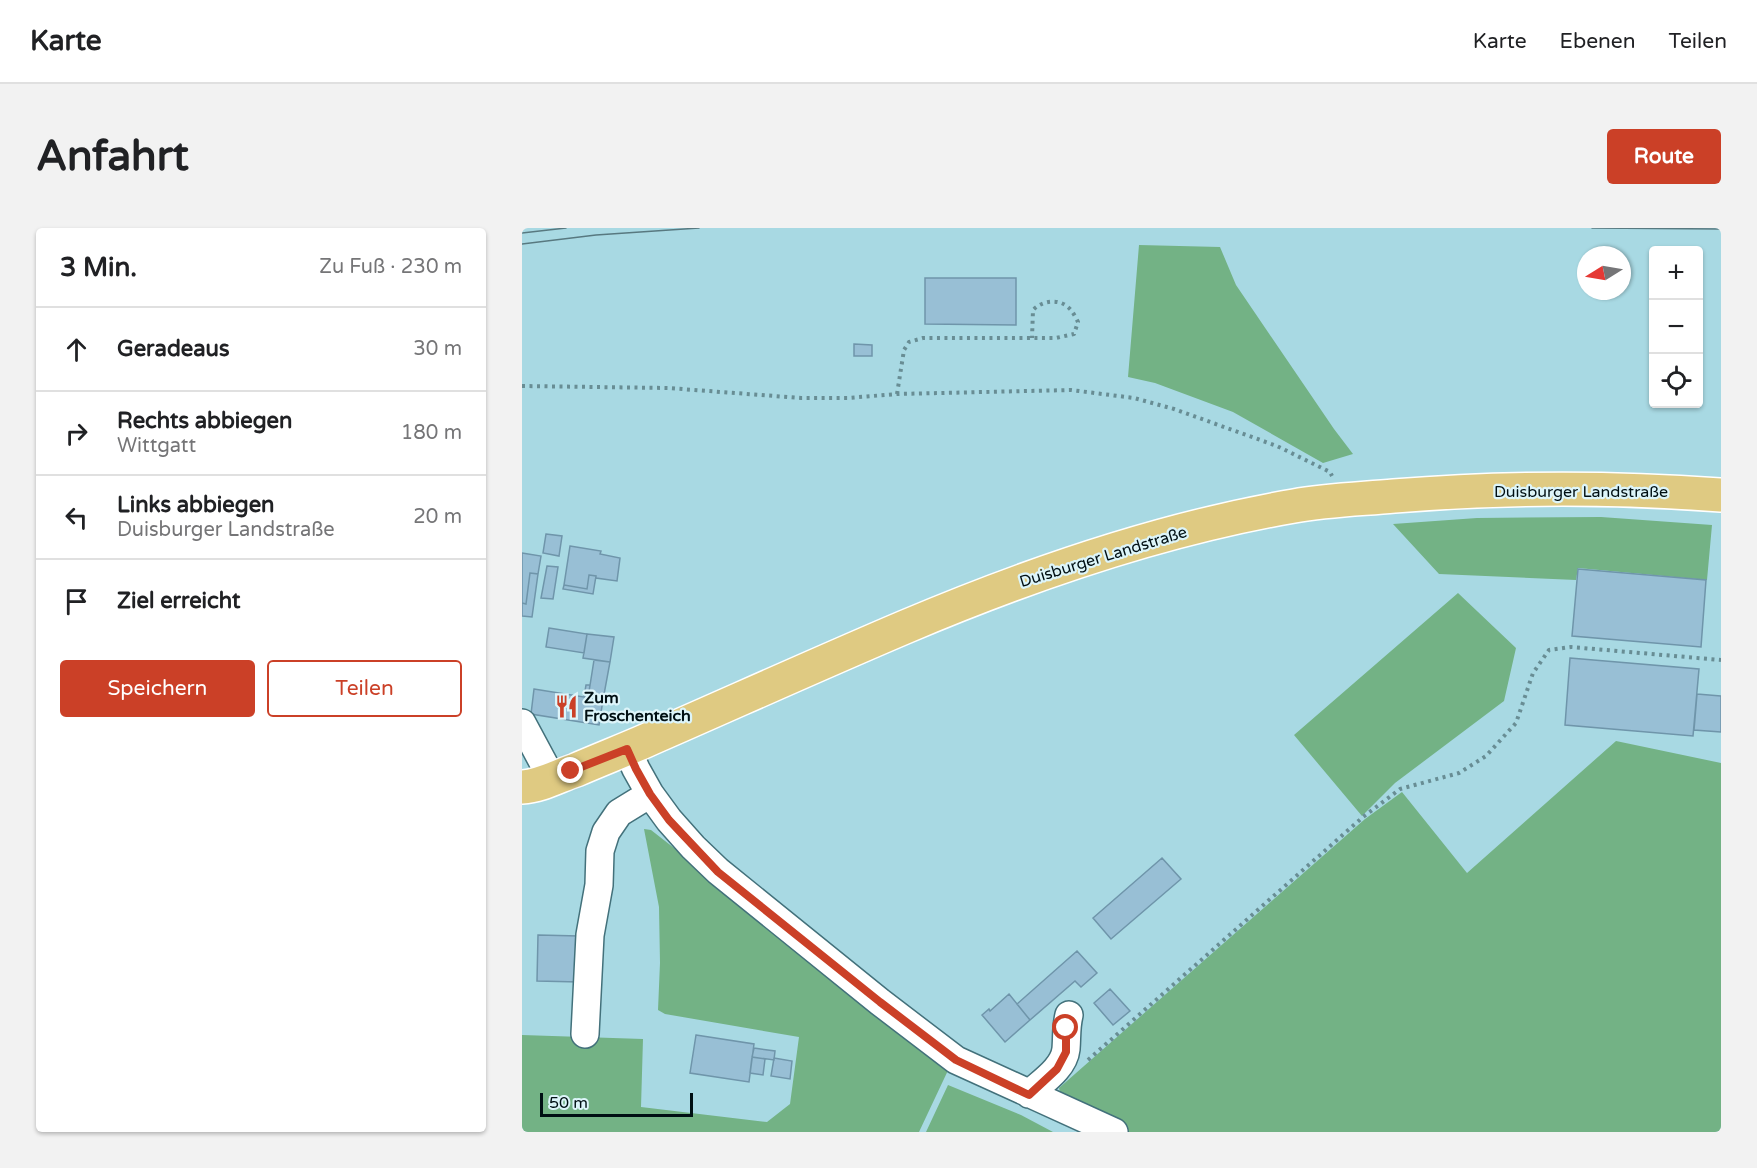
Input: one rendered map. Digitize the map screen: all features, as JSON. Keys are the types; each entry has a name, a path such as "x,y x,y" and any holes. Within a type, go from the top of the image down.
{"main road":[{"name":"Duisburger Landstraße","path":"537,783 627,749 997,589 1165,534 1241,516 1297,506 1429,494 1513,489 1597,489 1721,495"}],"street":[{"path":"522,723 537,783"},
{"path":"627,749 650,794 681,834 718,872 880,1002 956,1060 1114,1132"},
{"path":"585,1034 590,935 599,885 600,851 606,832 619,813 650,794"},
{"path":"1029,1095 1057,1069 1066,1052 1066,1028 1069,1015"}],"path":[{"path":"897,394 904,350 909,342 923,338 1032,338 1056,338 1074,334 1078,322 1069,307 1055,301 1040,303 1034,310 1032,338"},
{"path":"522,386 668,388 801,398 1071,390 1134,398 1174,409 1277,446 1330,472 1337,483 1342,501"},
{"path":"1087,1061 1363,817 1400,789 1459,773 1486,756 1516,723 1533,673 1549,650 1571,647 1721,660"}],"green space":[{"path":"1139,245 1220,247 1236,285 1353,454 1323,463 1233,412 1155,383 1128,377"},
{"path":"1601,517 1712,525 1707,580 1578,568 1576,580 1439,574 1393,524 1477,518"},
{"path":"1458,593 1516,648 1504,701 1395,783 1362,816 1294,735"},
{"path":"1616,741 1721,763 1721,1132 1120,1132 1063,1105 1059,1088 1365,819 1402,792 1467,873"},
{"path":"644,829 651,830 951,1064 919,1132 522,1132 522,1035 643,1039 641,1107 767,1122 790,1104 799,1037 665,1014 658,1010 659,907"},
{"path":"948,1085 1021,1115 1053,1132 926,1132"}],"building":[{"path":"925,278 1016,278 1016,325 925,324"},
{"path":"854,344 872,345 872,356 854,356"},
{"path":"546,534 562,536 559,556 543,553"},
{"path":"570,546 601,551 600,554 620,558 617,581 589,575 587,589 564,585"},
{"path":"522,553 541,556 538,574 530,573 526,604 522,603"},
{"path":"547,566 558,567 553,599 541,598"},
{"path":"1578,569 1706,580 1701,647 1572,636"},
{"path":"530,573 538,574 532,617 522,616 522,603 526,604"},
{"path":"589,575 596,576 593,594 563,589 564,585 587,589"},
{"path":"549,628 587,634 584,653 546,647"},
{"path":"587,634 614,637 610,662 583,658"},
{"path":"1570,658 1699,669 1693,736 1565,725"},
{"path":"594,660 610,662 603,700 588,698"},
{"path":"586,685 590,685 588,698 584,697"},
{"path":"534,689 603,700 599,725 531,714"},
{"path":"1697,694 1721,696 1721,732 1694,730"},
{"path":"1162,858 1181,879 1111,939 1093,918"},
{"path":"538,935 579,936 579,982 537,981"},
{"path":"1077,951 1097,973 1081,987 1075,981 1030,1020 1017,1004"},
{"path":"1110,989 1130,1011 1113,1025 1094,1003"},
{"path":"1009,994 1030,1020 1005,1042 982,1015"},
{"path":"696,1035 754,1044 749,1082 690,1073"},
{"path":"754,1048 775,1051 774,1060 752,1057"},
{"path":"752,1057 765,1059 763,1075 750,1073"},
{"path":"774,1058 792,1061 790,1079 771,1076"}],"tram line":[{"path":"522,233 566,228"},
{"path":"522,244 596,235 699,228"},
{"path":"1592,228 1721,229"}],"place":[{"name":"Zum Froschenteich","path":"566,706"}],"route":[{"path":"571,771 627,749 650,794 669,820 718,872 956,1060 1029,1095 1057,1069 1066,1052 1066,1028"}]}
